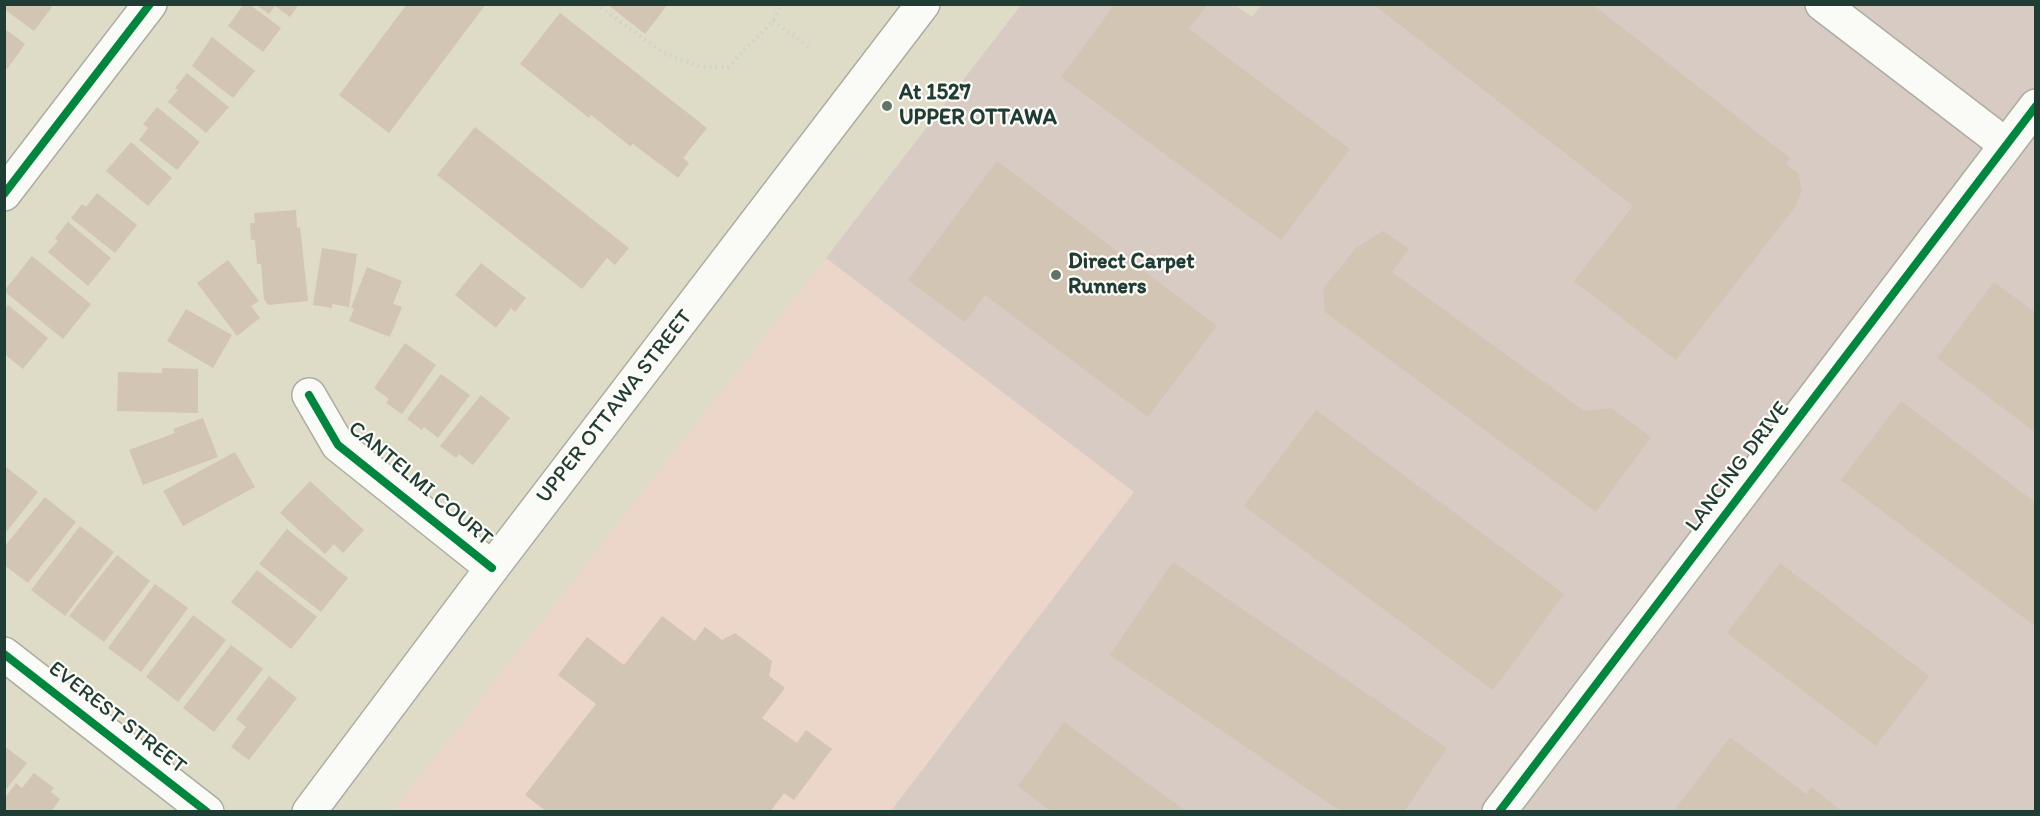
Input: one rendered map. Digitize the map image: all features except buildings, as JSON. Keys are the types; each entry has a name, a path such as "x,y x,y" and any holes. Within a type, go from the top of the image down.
{"street":[{"path":"4,194 150,4"},
{"name":"UPPER OTTAWA STREET","path":"309,812 492,568 923,4"},
{"path":"1822,4 2006,144"},
{"name":"LANCING DRIVE","path":"1499,812 2036,106"},
{"name":"CANTELMI COURT","path":"309,395 338,445 492,568"},
{"name":"EVEREST STREET","path":"4,654 207,812"}],"path":[{"path":"596,4 662,52 701,68 728,67 773,21 782,4"},
{"path":"773,21 809,47"}],"shaded area":[{"path":"1262,4 2035,5 2035,811 891,811 1134,492 826,258 1021,5 1235,5 1252,17"},
{"path":"826,258 1134,492 891,811 392,812"}],"cycle path":[{"path":"4,194 150,4"},
{"path":"1499,812 2036,106"},
{"path":"309,395 338,445 492,568"},
{"path":"4,654 207,812"}],"place":[{"name":"At 1527 UPPER OTTAWA","path":"887,106"},
{"name":"Direct Carpet Runners","path":"1056,275"}]}
